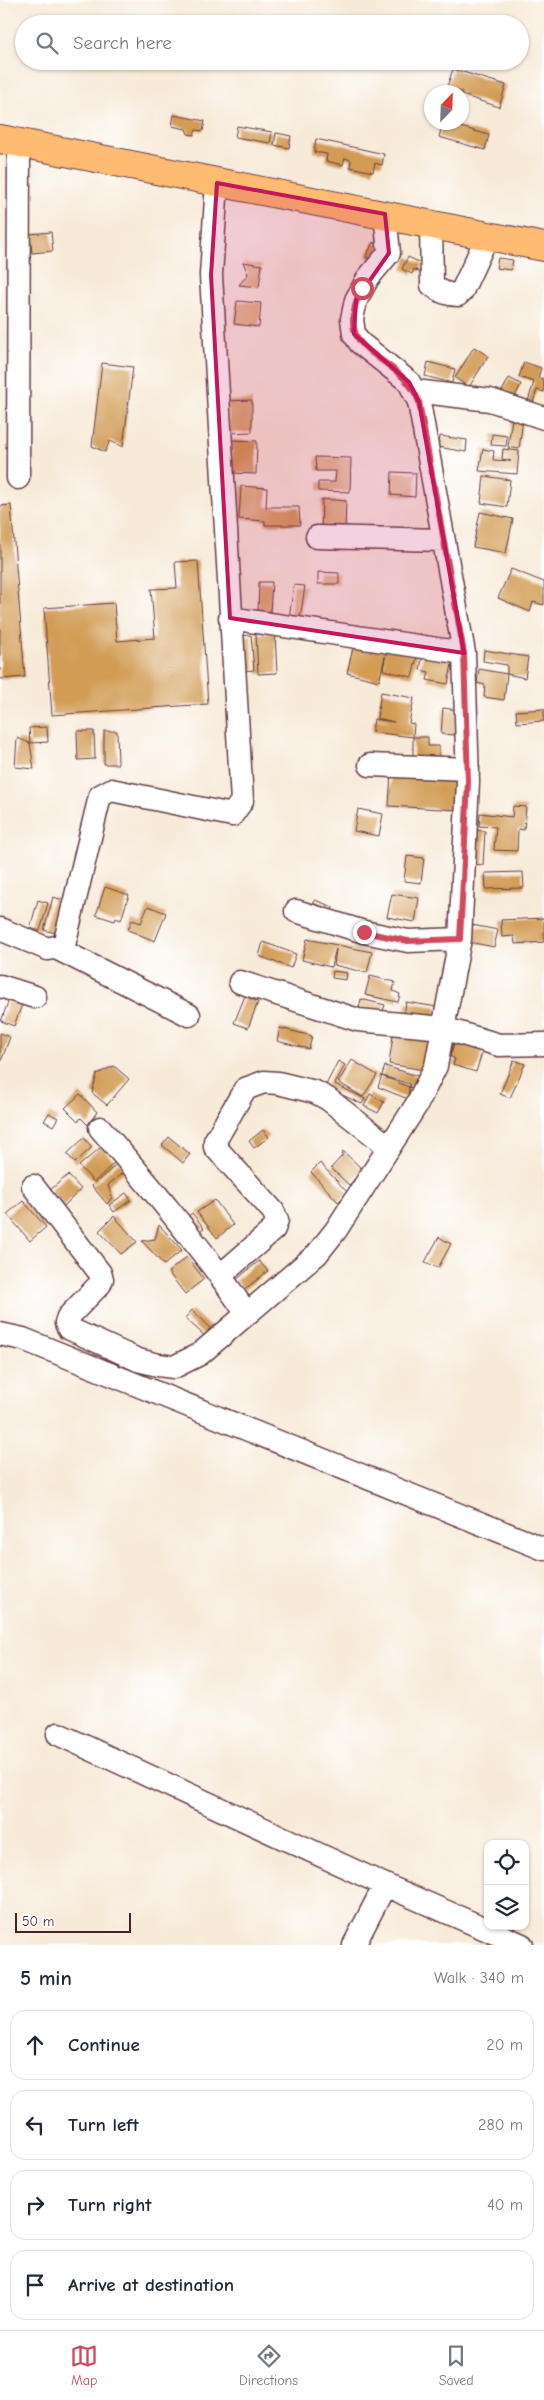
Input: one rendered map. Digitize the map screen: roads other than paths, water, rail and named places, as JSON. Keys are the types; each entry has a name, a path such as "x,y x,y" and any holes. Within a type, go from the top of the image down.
{"main road":[{"path":"9,141 544,247"}],"street":[{"path":"9,141 18,478"},
{"path":"0,929 48,949 64,945 100,796 112,790 232,814 242,801 211,275 217,183"},
{"path":"33,1186 100,1272 102,1279 100,1284 68,1317 66,1322 68,1328 138,1360 174,1368 200,1354 316,1254 336,1230 389,1147 427,1085 436,1066 460,939 468,768 464,653 419,402 409,382 360,343 354,334 352,319 356,300 368,278 389,253 385,214"},
{"path":"432,224 432,285 437,290 453,295 458,295 462,291 488,236"},
{"path":"415,391 490,400 544,418"},
{"path":"317,537 443,540"},
{"path":"230,618 464,653"},
{"path":"370,765 468,768"},
{"path":"296,911 364,932 408,941 460,939"},
{"path":"56,948 189,1015"},
{"path":"240,982 358,1020 443,1028 499,1045 544,1044"},
{"path":"0,986 35,997"},
{"path":"221,1275 274,1229 277,1220 273,1211 215,1147 215,1141 245,1089 264,1082 278,1083 315,1092 328,1099 389,1147"},
{"path":"100,1128 158,1195 221,1275 247,1314"},
{"path":"0,1334 33,1343 544,1549"},
{"path":"58,1734 385,1885 522,1945"},
{"path":"354,1945 385,1885"}]}
